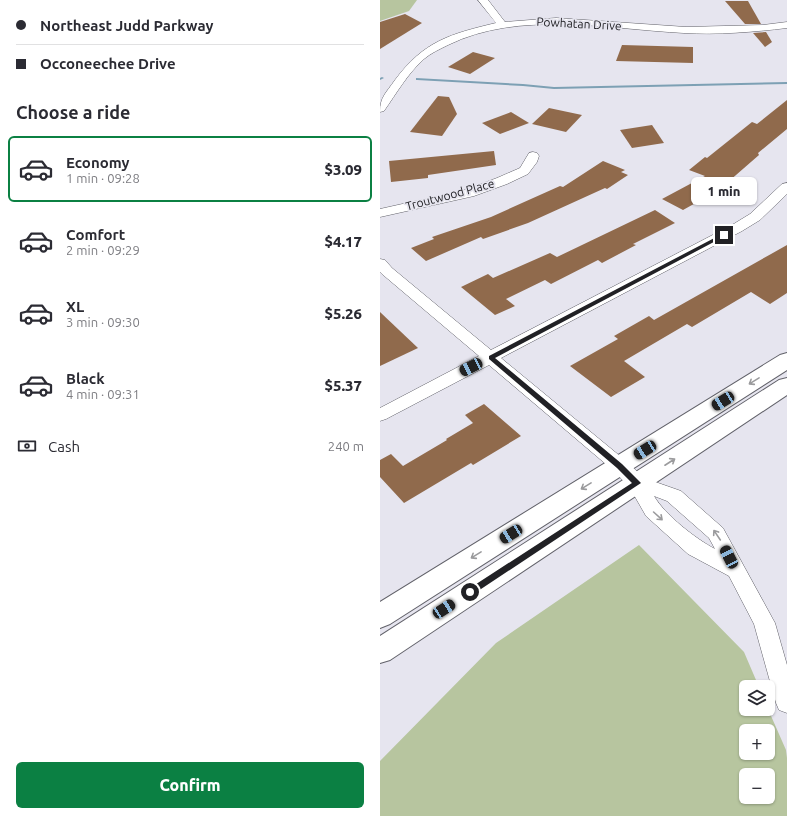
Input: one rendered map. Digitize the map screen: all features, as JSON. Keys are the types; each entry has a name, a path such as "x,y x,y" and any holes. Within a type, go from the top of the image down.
{"highway":[{"path":"380,651 787,360"},
{"path":"380,616 787,385"}],"street":[{"path":"483,0 502,25"},
{"name":"Powhatan Drive","path":"380,109 410,67 421,56 433,48 462,34 502,25 556,21 686,30 763,28 787,25"},
{"name":"Troutwood Place","path":"380,213 469,193 502,181 524,171 531,162 533,156"},
{"path":"380,415 737,228 755,217 787,187"},
{"path":"380,263 387,271 628,474 674,496 716,533 735,570 748,590 764,623 787,703"},
{"path":"628,474 653,511 695,548 735,570"}],"green space":[{"path":"380,0 417,0 409,11 380,21"},
{"path":"639,545 744,652 756,680 739,680 739,716 771,716 775,724 739,724 739,760 775,760 775,725 786,750 787,816 380,816 380,761 496,643"}],"building":[{"path":"725,1 748,1 761,24 745,24"},
{"path":"405,14 422,23 380,49 380,22"},
{"path":"766,32 772,42 765,47 753,33"},
{"path":"622,45 693,47 693,63 616,61"},
{"path":"473,52 495,58 470,74 448,67"},
{"path":"438,96 449,97 457,114 442,136 410,132"},
{"path":"787,100 787,129 758,153 759,155 705,202 701,200 683,210 662,199 705,176 689,170 705,157 707,158 752,122 757,124"},
{"path":"549,108 582,115 566,132 532,124"},
{"path":"511,112 529,123 500,134 482,123"},
{"path":"652,125 664,143 632,148 620,130"},
{"path":"494,151 496,165 428,175 428,178 391,182 389,161"},
{"path":"603,161 625,170 621,172 628,175 607,189 605,188 528,223 483,239 481,237 426,261 411,248 434,239 432,237 491,217 560,186 563,187"},
{"path":"655,210 675,223 633,244 636,245 602,263 598,260 551,284 545,280 506,299 515,306 495,315 461,287 488,274 493,278 550,253 557,257"},
{"path":"787,245 787,293 770,304 751,292 692,327 687,324 624,361 645,377 611,397 570,366 618,339 614,336 649,316 654,320"},
{"path":"380,312 418,348 380,366"},
{"path":"484,404 521,436 473,465 471,463 404,503 380,477 380,460 391,454 403,466 473,423 465,415"}],"waterway":[{"path":"417,79 554,88 787,83"}],"route":[{"path":"470,592 637,483 620,466 491,358 724,235"}]}
